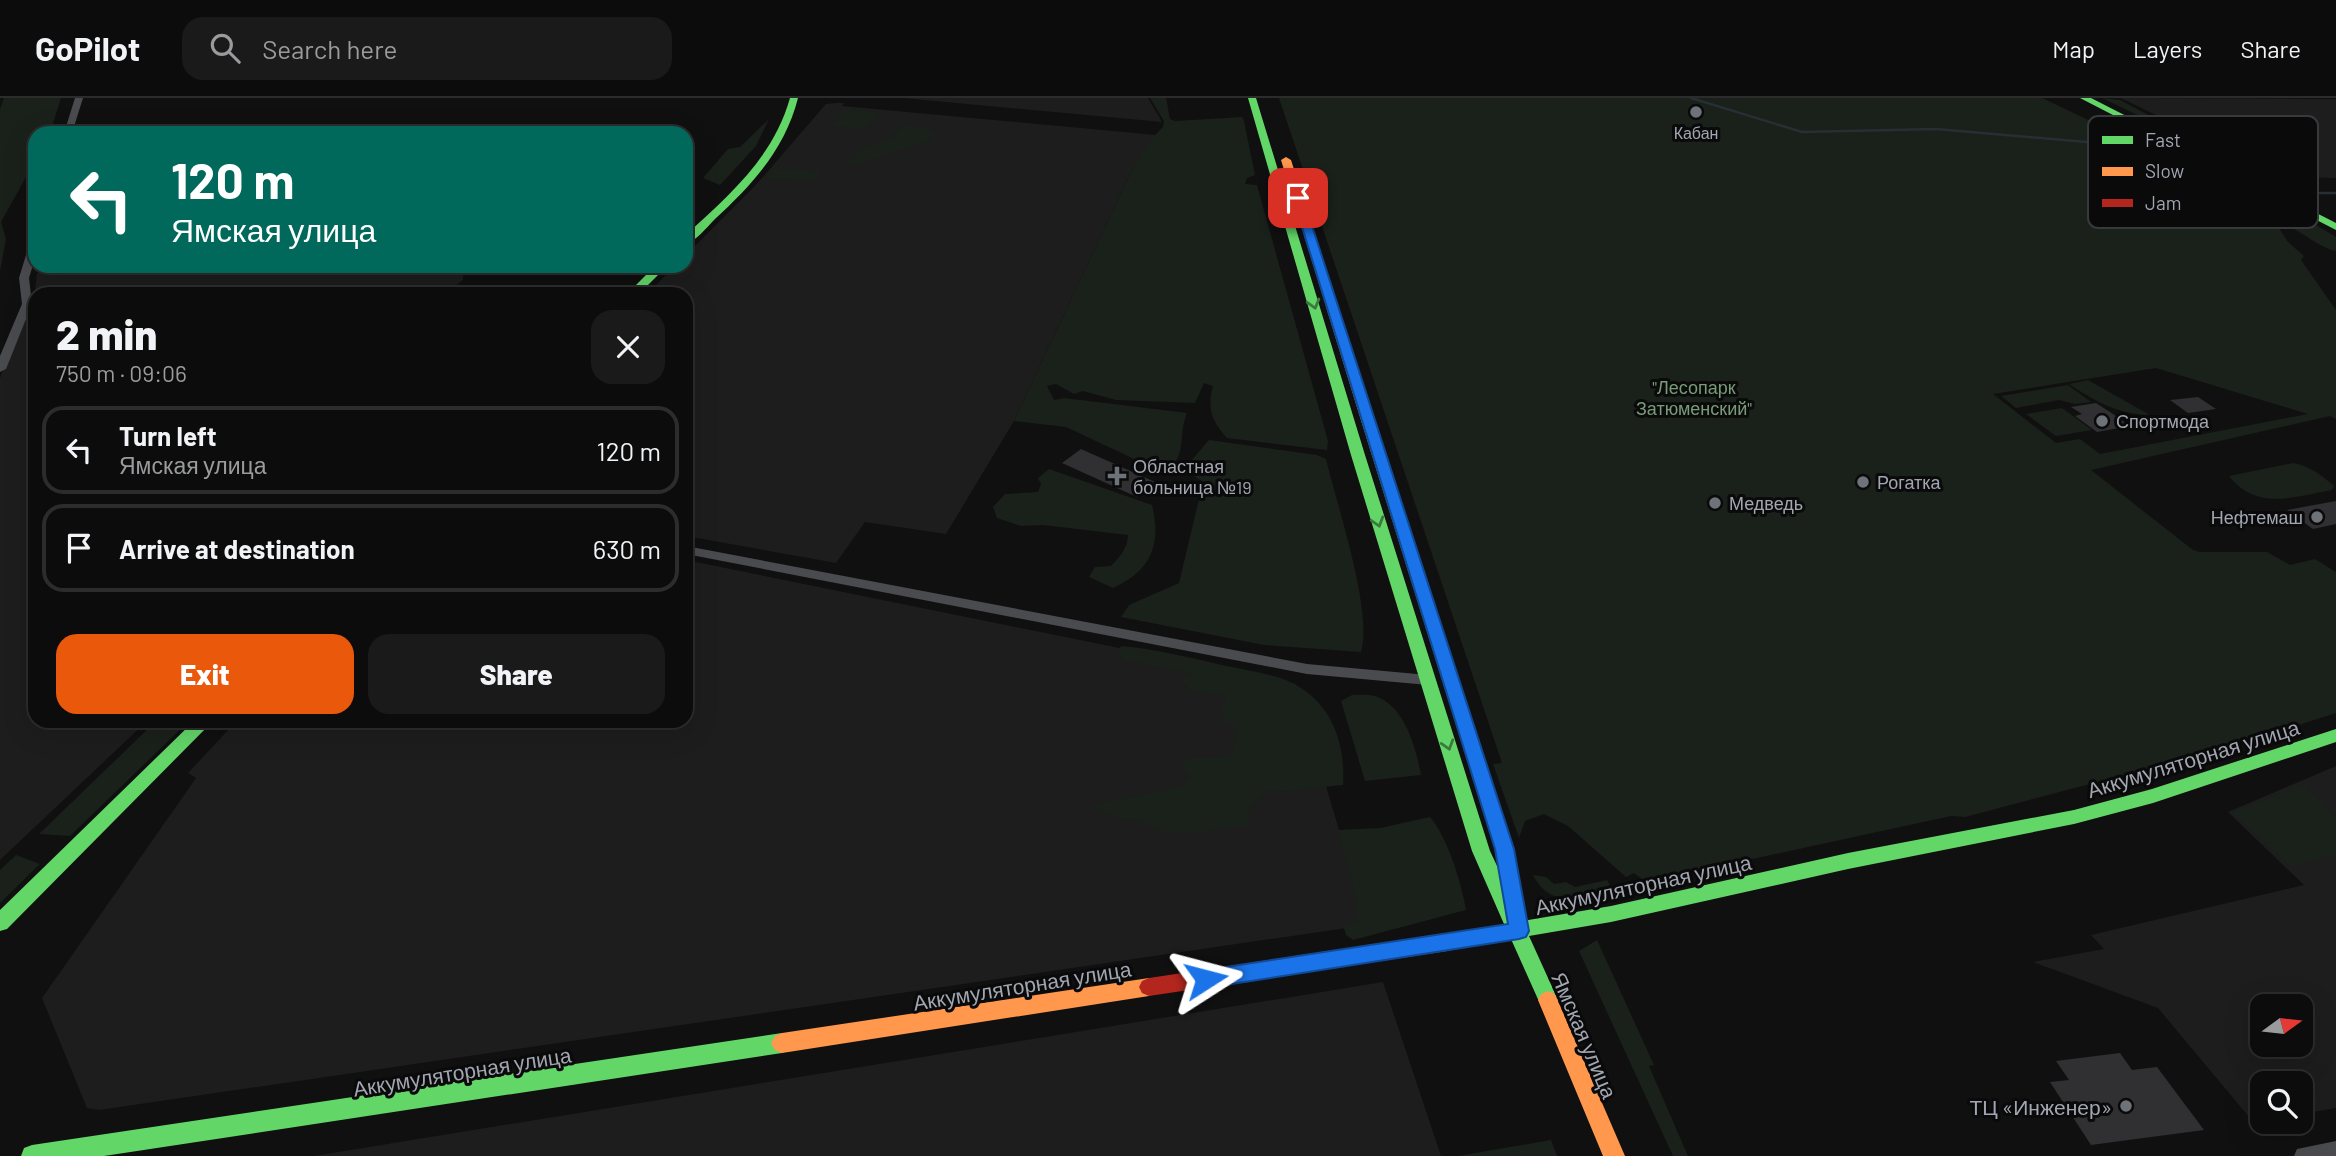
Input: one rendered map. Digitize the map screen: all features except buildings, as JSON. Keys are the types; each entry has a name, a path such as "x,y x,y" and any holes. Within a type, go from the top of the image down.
{"main road":[{"path":"693,234 760,165 788,125 793,115 794,98"},
{"name":"Ямская улица","path":"1252,98 1481,851 1519,931 1614,1156"},
{"name":"Ямская улица","path":"1266,98 1504,849 1519,931"},
{"path":"2084,98 2119,116"},
{"path":"2318,218 2336,227"},
{"path":"1302,264 1320,264"},
{"path":"640,287 654,273"},
{"path":"2,923 198,728"},
{"name":"Аккумуляторная улица","path":"32,1156 1519,931 1622,912 1848,861 2074,817 2153,796 2336,735"}],"street":[{"path":"70,126 79,98"},
{"path":"0,369 27,304 24,278 28,265"},
{"path":"693,551 1307,669 1427,680"},
{"path":"2304,1156 2336,1151"}],"shaded area":[{"path":"903,98 1148,98 1162,122"},
{"path":"2121,98 2336,99 2336,178 2318,178 2318,116 2158,116"},
{"path":"844,103 842,106 1156,135 1131,172 1014,421 946,534 865,522 836,563 693,537 693,287 654,287 668,273 693,273 693,248 755,186 826,104"},
{"path":"37,273 463,273 463,280 454,287 35,287"},
{"path":"28,308 28,728 140,728 0,860 0,378"},
{"path":"693,561 1296,684 1367,925 99,1110 87,1108 42,998 196,778 188,773 230,728 693,728"},
{"path":"2336,766 2336,1108 2313,1112 2313,1071 2250,1071 2250,1118 2158,1008 2033,962 2104,949 2091,935 2304,885 2228,812"},
{"path":"1383,982 1441,1156 314,1156"}],"green space":[{"path":"4,98 61,98 52,126 28,126 28,174 1,222 6,239 0,271 0,109"},
{"path":"1150,98 1166,98 1170,119 1175,121 1242,117 1255,175 1247,178 1245,184 1257,185 1328,441 1327,450 1227,438 1217,426 1212,414 1210,401 1213,386 1204,383 1195,403 1116,400 1083,391 1074,394 1056,384 1047,386 1054,400 1064,398 1187,413 1180,453 1172,467 1164,473 1066,427 1014,421 1131,172 1152,138 1163,127 1164,121"},
{"name":"\"Лесопарк Затюменский\"","path":"1279,98 2042,98 2088,120 2088,228 2279,228 2288,242 2304,256 2301,260 2336,310 2336,419 2330,416 2091,470 2193,550 2267,552 2290,565 2315,559 2336,572 2336,713 2261,737 2255,735 2246,738 2195,760 2158,766 1965,817 1951,816 1646,882 1634,873 1626,877 1568,826 1544,814 1525,821 1519,838 1493,764 1502,763","holes":["2156,368 2308,414 2100,454 2080,439 2056,443 1993,394"]},
{"path":"2102,98 2120,100 2150,116 2139,116"},
{"path":"843,108 883,113 863,129 832,126"},
{"path":"769,119 756,146 720,185 703,178 728,149 740,147"},
{"path":"904,124 927,128 935,133 927,141 864,163 847,163 866,146 890,139"},
{"path":"773,168 822,171 816,181 765,178"},
{"name":"\"Лесопарк Затюменский\"","path":"2318,226 2336,237 2336,251 2292,228"},
{"path":"2088,380 2150,415 2128,413 2108,406 2069,384"},
{"path":"2068,385 2091,402 2075,404 2059,400 2016,408 2001,396"},
{"path":"2062,408 2092,430 2056,436 2026,414"},
{"path":"1209,440 1317,455 1326,459 1358,585 1362,611 1361,652 1264,645 1121,617 1129,605 1179,583 1203,482 1184,469"},
{"path":"2293,463 2320,475 2334,486 2332,490 2290,498 2264,498 2251,494 2229,476"},
{"path":"1049,469 1152,505 1155,520 1154,545 1150,556 1136,574 1113,588 1089,577 1095,567 1111,566 1114,563 1125,548 1128,535 1043,525 1021,526 997,518 993,507 1005,494 1038,492 1041,484 1038,478"},
{"path":"1121,646 1258,672 1297,685 1322,706 1331,720 1341,751 1343,785 1294,791 1266,791 1250,808 1249,826 1212,831 1160,831 1143,821 1112,817 1090,805 1180,786 1190,778 1180,765 1191,758 1231,756 1237,728 1224,721 1221,708 1226,696 1190,691 1180,679 1192,674 1123,660 1118,651"},
{"path":"1352,695 1375,696 1394,709 1412,741 1421,775 1365,781 1341,701"},
{"path":"149,728 182,728 70,836 39,834"},
{"path":"2304,784 2336,818 2336,855 2290,866 2232,813"},
{"path":"1430,817 1453,861 1466,910 1353,940 1346,935 1343,925 1357,921 1357,901 1338,830 1380,828"},
{"path":"16,855 40,864 0,903 0,870"},
{"path":"1533,875 1546,877 1554,884 1566,882 1575,887 1607,880 1612,889 1578,897 1558,897 1540,886"},
{"path":"1597,940 1654,1065 1649,1066 1688,1156 1673,1156 1579,951"},
{"path":"1551,1140 1557,1156 1458,1156"}],"waterway":[{"path":"1691,98 1802,132 1936,129 2088,142"},
{"path":"2318,193 2336,193"}],"traffic: fast":[{"path":"693,234 736,194 766,159 788,120 794,98"},
{"path":"1252,98 1358,455 1481,851 1548,1000"},
{"path":"2084,98 2119,116"},
{"path":"2318,218 2336,227"},
{"path":"640,287 654,273"},
{"path":"1367,417 1504,849 1514,903"},
{"path":"0,923 198,728"},
{"path":"1441,943 1611,914 1848,861 2074,817 2153,796 2336,735"},
{"path":"32,1156 782,1043"}],"traffic: slow":[{"path":"1286,160 1367,417"},
{"path":"782,1043 1149,987"},
{"path":"1548,1000 1614,1156"}],"traffic: jam":[{"path":"1149,987 1441,943"}],"place":[{"name":"Кабан","path":"1696,112"},
{"name":"Спортмода","path":"2102,421"},
{"name":"Областная больница №19","path":"1117,476"},
{"name":"Рогатка","path":"1863,482"},
{"name":"Медведь","path":"1715,503"},
{"name":"Нефтемаш","path":"2317,517"},
{"name":"ТЦ «Инженер»","path":"2126,1106"}],"route":[{"path":"1206,979 1519,931 1504,849 1298,198"}]}
